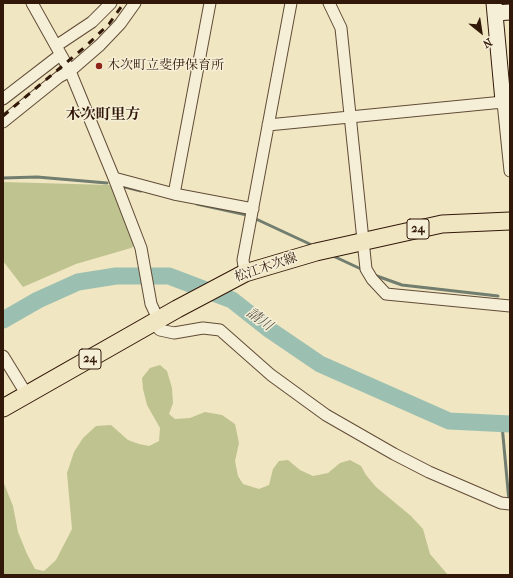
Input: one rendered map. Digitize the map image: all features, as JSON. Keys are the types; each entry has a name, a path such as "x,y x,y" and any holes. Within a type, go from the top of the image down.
{"main road":[{"name":"松江木次線","path":"3,408 177,309 240,276 322,250 363,240 442,224 510,221"}],"street":[{"path":"32,3 70,71 114,178 143,256 151,304 160,330 174,333 204,328 220,330 271,375 326,415 429,472 507,504"},
{"path":"5,94 92,22 111,3"},
{"path":"3,122 59,77 70,71 100,45 120,24 135,3"},
{"path":"174,194 210,3"},
{"path":"240,276 291,3"},
{"path":"329,3 341,28 366,269 378,287 386,294 510,306"},
{"path":"497,8 504,54 503,102 510,171"},
{"path":"268,125 503,102"},
{"path":"114,178 174,194 253,209"},
{"path":"3,356 26,395"}],"green space":[{"path":"3,182 109,185 113,187 134,246 76,264 23,287 3,261"},
{"path":"160,365 167,371 172,388 173,403 169,414 175,419 190,418 205,412 222,415 235,424 239,443 235,461 238,476 243,484 259,489 269,485 273,469 279,461 288,460 300,470 313,476 328,473 340,463 350,460 361,466 376,487 411,516 423,529 430,554 448,575 3,575 3,481 13,506 18,532 27,554 35,569 44,571 56,560 72,529 67,473 74,452 83,438 96,426 111,425 128,440 139,444 149,446 159,441 160,428 147,405 142,378 150,368"}],"waterway":[{"path":"3,178 37,177 107,183"},
{"path":"125,187 141,191"},
{"path":"197,204 247,215"},
{"path":"256,219 314,246"},
{"path":"331,255 361,269"},
{"path":"374,275 402,285 498,296"},
{"name":"請川","path":"3,320 38,300 78,282 116,276 169,276 232,300 270,330 320,364 449,421 510,424"},
{"path":"502,425 509,501"}],"railway":[{"path":"3,116 86,46 109,24 124,3"}],"place":[{"name":"木次町立斐伊保育所","path":"99,66"}],"district":[{"name":"木次町里方","path":"103,115"}]}
